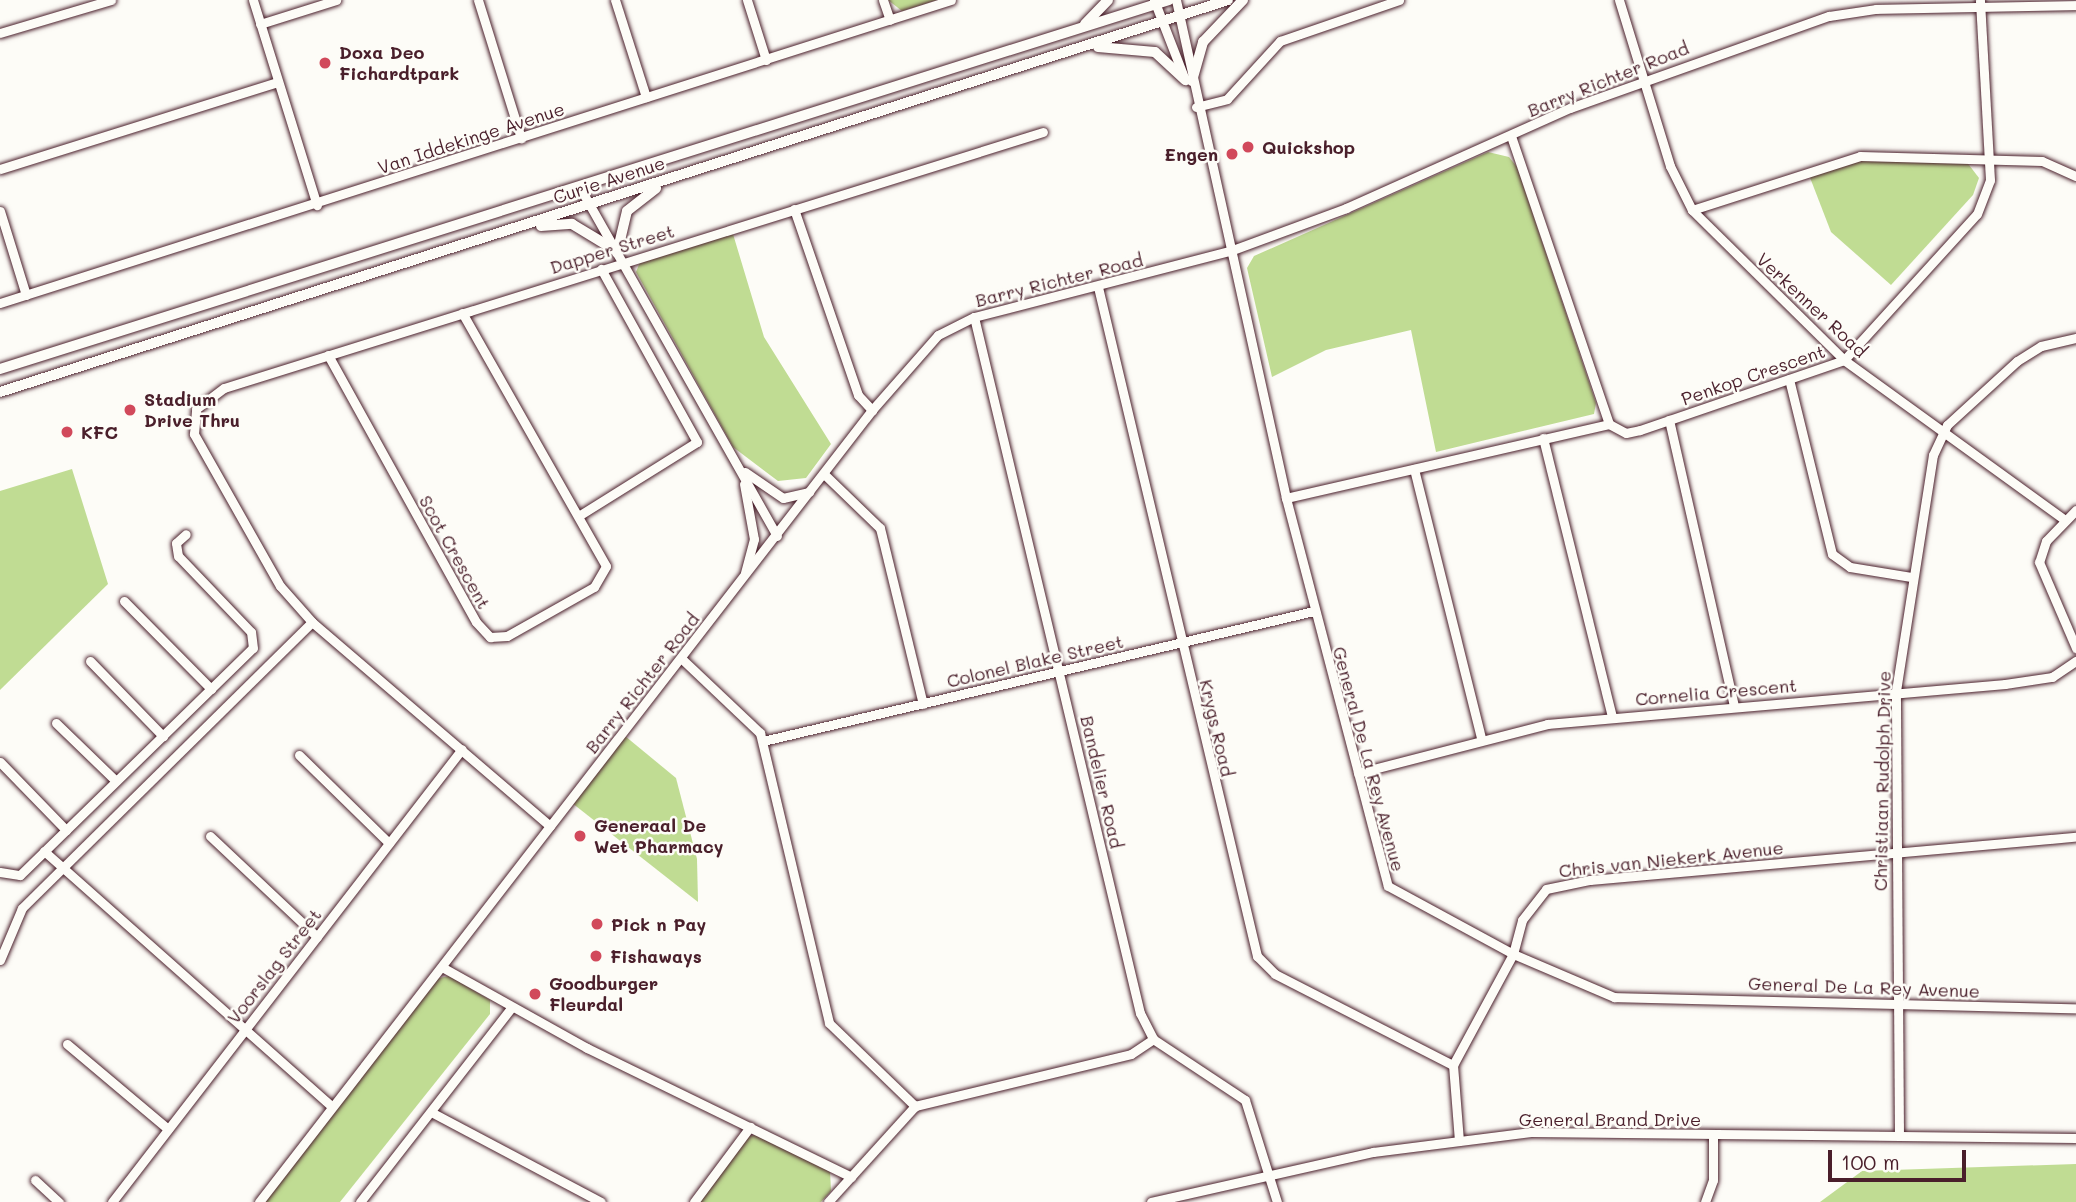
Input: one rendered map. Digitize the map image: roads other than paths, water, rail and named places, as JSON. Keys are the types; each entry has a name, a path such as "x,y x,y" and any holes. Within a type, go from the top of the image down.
{"main road":[{"path":"1081,28 1108,0"},
{"name":"Curie Avenue","path":"0,369 1081,28 1155,2 1169,0"},
{"name":"Curie Avenue","path":"0,392 1228,0"},
{"path":"1078,48 1143,48 1188,80 1203,42 1243,0"},
{"path":"618,255 620,227 634,204 691,172"},
{"path":"495,234 572,223 618,255"}],"street":[{"path":"0,33 111,0"},
{"path":"253,0 317,205"},
{"path":"260,24 336,0"},
{"path":"478,0 521,138"},
{"path":"615,0 646,97"},
{"path":"747,0 766,60"},
{"path":"883,0 890,20"},
{"name":"Van Iddekinge Avenue","path":"0,303 317,205 951,0"},
{"name":"General De La Rey Avenue","path":"1176,0 1181,15 1188,80"},
{"path":"1196,107 1227,99 1280,41 1399,0"},
{"name":"Verkenner Road","path":"1619,0 1647,80 1670,166 1692,210 1844,360 2065,520"},
{"name":"General De La Rey Avenue","path":"1155,2 1161,22 1188,80 1196,107 1286,498 1388,886 1513,954 1614,998 2076,1008"},
{"name":"Barry Richter Road","path":"259,1202 872,410 929,343 974,317 1230,251 1647,80 1829,16 1981,3 2076,5"},
{"name":"Penkop Crescent","path":"1609,424 1626,433 1844,360 1977,214 1988,189 1981,3"},
{"path":"0,169 278,82"},
{"name":"Dapper Street","path":"312,622 280,586 194,434 196,409 224,388 601,269 618,255 794,209 1043,132"},
{"path":"1286,498 1609,424 1511,136"},
{"path":"1692,210 1847,158 2057,163 2076,176"},
{"path":"579,186 777,536"},
{"path":"794,209 858,395 872,410"},
{"path":"0,211 26,295"},
{"path":"580,515 687,454 696,438 601,269"},
{"name":"Krygs Road","path":"1098,287 1180,642 1257,956 1284,979 1453,1065"},
{"name":"Scot Crescent","path":"328,355 490,638 506,636 601,581 603,557 462,313"},
{"name":"Bandelier Road","path":"974,317 1061,671 1132,984 1153,1040"},
{"path":"1941,432 2029,352 2076,338"},
{"path":"1789,379 1832,554 1850,567 1910,577"},
{"path":"1670,420 1734,706"},
{"name":"Christiaan Rudolph Drive","path":"1899,1135 1894,1004 1896,691 1910,577 1941,432"},
{"path":"1543,438 1612,717"},
{"path":"731,454 774,495 810,492"},
{"path":"1414,469 1481,738"},
{"path":"741,472 754,523 743,578"},
{"path":"824,474 868,513 884,538 923,704"},
{"path":"2076,510 2043,546 2039,562 2076,649"},
{"path":"0,872 14,879 211,690 255,640 177,556 176,542 186,534"},
{"path":"124,601 211,690"},
{"name":"Colonel Blake Street","path":"763,741 1314,611"},
{"path":"0,960 22,908 312,622 550,826"},
{"path":"681,658 763,741 829,1023 915,1106"},
{"name":"Cornelia Crescent","path":"1358,773 1481,738 1612,717 2044,679 2076,661"},
{"path":"90,662 163,736"},
{"path":"56,723 116,781"},
{"name":"Voorslag Street","path":"112,1202 462,749"},
{"path":"299,755 389,843"},
{"path":"0,762 66,830"},
{"path":"210,836 317,937"},
{"name":"Chris van Niekerk Avenue","path":"1453,1065 1513,954 1532,903 1554,886 2076,837"},
{"path":"44,851 331,1106"},
{"path":"442,967 510,1009 851,1177"},
{"path":"360,1202 510,1009"},
{"path":"828,1202 915,1106 1131,1054 1153,1040 1245,1100 1271,1174 1277,1202"},
{"path":"67,1044 168,1129"},
{"path":"1453,1065 1459,1141"},
{"path":"431,1112 601,1202"},
{"path":"694,1202 750,1127"},
{"name":"General Brand Drive","path":"1151,1202 1271,1174 1459,1141 1531,1132 2076,1138"},
{"path":"1705,1202 1713,1180 1713,1135"},
{"path":"35,1180 59,1202"}],"place":[{"name":"Doxa Deo Fichardtpark","path":"325,63"},
{"name":"Quickshop","path":"1248,147"},
{"name":"Engen","path":"1232,154"},
{"name":"Stadium Drive Thru","path":"130,410"},
{"name":"KFC","path":"67,432"},
{"name":"Generaal De Wet Pharmacy","path":"580,836"},
{"name":"Pick n Pay","path":"597,924"},
{"name":"Fishaways","path":"596,956"},
{"name":"Goodburger Fleurdal","path":"535,994"}]}
